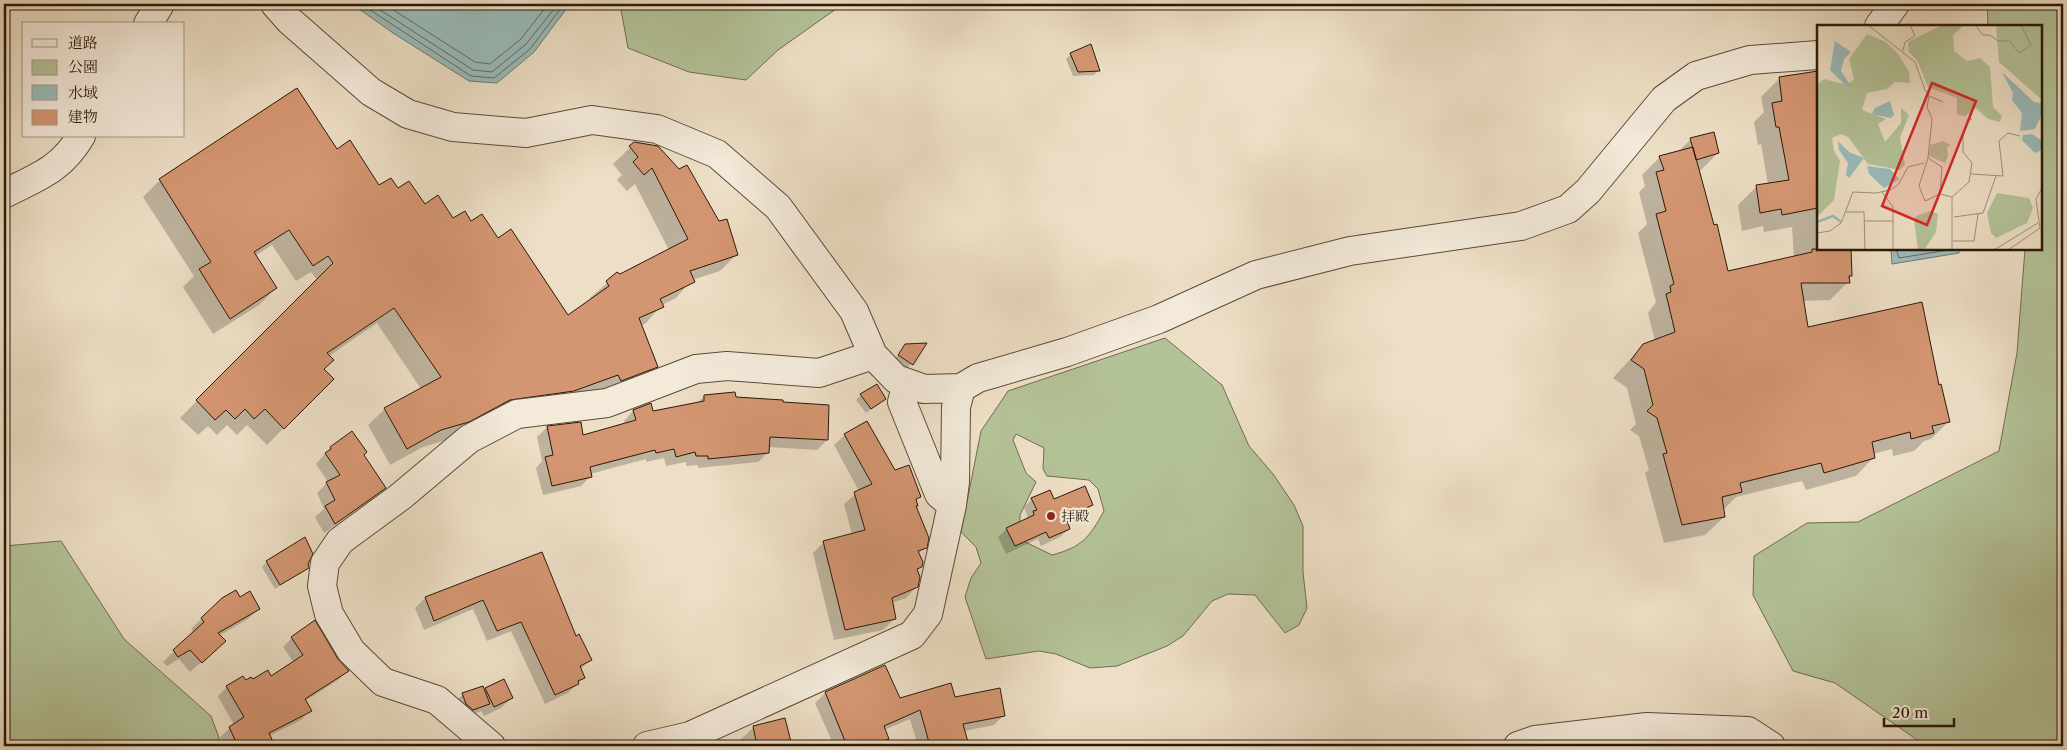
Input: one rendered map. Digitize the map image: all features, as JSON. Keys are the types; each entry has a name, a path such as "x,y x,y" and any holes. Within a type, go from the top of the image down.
{"street":[{"path":"149,22 160,4"},
{"path":"275,4 290,21 371,92 408,114 454,127 526,133 592,120 657,129 717,154 778,207 854,311 873,355 896,379 924,389 961,388 978,378 1067,352 1159,319 1256,275 1350,251 1521,226 1544,219 1568,209 1588,192 1664,100 1696,76 1750,60 1817,55"},
{"path":"1880,25 1895,4"},
{"path":"4,194 57,167 72,151 80,138"},
{"path":"491,746 437,700 383,682 351,652 330,614 322,586 325,563 340,541 400,497 469,438 517,414 607,403 696,369 727,366 819,372 873,355"},
{"path":"907,383 902,402 939,494 952,505"},
{"path":"647,746 690,736 912,635 928,614 952,505 955,482 956,407 961,388"},
{"path":"1518,746 1535,740 1647,727 1748,731 1771,746"}],"green space":[{"path":"620,4 843,4 778,50 746,80 689,72 628,48"},
{"path":"1987,4 2063,4 2063,746 1926,746 1835,683 1793,671 1753,595 1754,556 1807,523 1858,522 1999,451 2017,353 2025,250 2042,250 2042,25 1988,25"},
{"path":"1165,338 1222,385 1249,446 1273,474 1294,505 1303,526 1303,572 1307,608 1299,625 1285,633 1255,595 1228,594 1212,601 1183,636 1167,646 1117,666 1090,668 1056,654 1039,651 986,659 965,597 971,578 981,563 976,547 961,532 981,431 1008,391","holes":["1016,434 1044,448 1043,469 1047,476 1089,480 1098,489 1104,511 1084,540 1071,549 1052,555 1019,539 1020,515 1036,482 1026,473 1013,440"]},
{"path":"61,541 124,639 211,716 222,746 4,746 4,546"}],"water":[{"path":"352,4 570,4 534,52 497,83 469,81 393,33"},
{"path":"1891,250 1959,250 1959,253 1892,264"}],"building":[{"path":"1091,44 1100,71 1078,72 1070,53"},
{"path":"1817,71 1817,208 1782,215 1781,209 1760,213 1756,185 1789,180 1779,127 1776,127 1772,103 1782,101 1779,77"},
{"path":"297,88 337,149 350,140 379,185 391,178 398,188 409,181 425,204 438,195 453,218 465,211 471,221 482,214 498,238 511,229 568,315 609,286 606,281 617,272 620,274 688,239 652,168 644,175 633,162 638,157 629,146 634,142 658,146 679,169 687,165 719,221 727,219 738,255 690,271 695,282 660,299 664,307 639,318 658,367 621,381 618,375 574,391 510,400 469,422 441,430 407,449 384,408 441,377 394,308 327,353 334,360 324,369 334,379 284,429 265,409 254,419 245,409 235,419 226,410 215,420 196,400 333,263 328,256 313,266 289,230 254,252 277,288 230,319 199,269 211,262 159,179"},
{"path":"1714,132 1719,153 1696,160 1690,138"},
{"path":"1693,147 1714,225 1717,224 1728,271 1812,252 1812,249 1851,250 1852,276 1849,276 1850,283 1801,283 1808,327 1922,302 1939,385 1941,384 1950,422 1932,426 1934,433 1911,439 1910,432 1872,442 1875,458 1824,473 1821,463 1740,483 1742,492 1722,497 1725,517 1682,525 1663,454 1667,453 1657,418 1647,411 1653,405 1644,369 1631,360 1643,344 1675,332 1666,294 1671,292 1670,286 1674,284 1656,214 1666,211 1656,172 1664,170 1659,156"},
{"path":"927,343 913,365 898,355 905,344"},
{"path":"877,384 886,399 871,409 860,394"},
{"path":"735,392 736,397 829,405 828,440 770,437 769,453 708,459 708,456 696,456 695,452 676,457 674,449 656,453 655,450 590,467 592,477 552,486 545,457 553,455 547,426 581,422 583,435 636,420 633,410 651,403 653,411 704,401 704,395"},
{"path":"867,421 895,470 909,465 921,497 916,499 918,506 916,506 929,538 927,548 918,551 923,562 922,567 917,569 920,577 918,587 892,598 896,619 845,630 823,541 865,530 854,492 872,484 844,434"},
{"path":"352,431 367,452 364,455 386,488 335,524 325,506 335,500 326,482 340,475 325,453"},
{"path":"1085,486 1093,505 1066,517 1070,529 1049,538 1046,532 1015,546 1006,528 1034,515 1033,511 1037,510 1031,498 1050,490 1054,499"},
{"path":"305,537 313,554 308,564 309,568 280,585 266,561"},
{"path":"542,552 576,636 579,634 592,660 580,666 585,678 578,681 579,684 555,695 521,622 497,631 483,600 434,621 425,597"},
{"path":"236,590 240,597 250,591 260,609 218,633 226,641 202,663 190,650 178,657 173,650 204,622 201,618 222,598"},
{"path":"315,620 338,659 349,671 305,699 312,711 269,733 275,746 238,746 229,727 244,717 226,686 243,676 246,680 251,677 253,679 268,670 271,676 303,655 291,637"},
{"path":"885,665 900,698 951,683 955,697 1000,688 1005,716 963,724 968,742 954,746 930,746 920,710 884,726 889,739 886,740 888,746 847,746 825,692"},
{"path":"504,679 513,698 494,707 485,688"},
{"path":"483,686 490,704 473,710 466,704 462,693"},
{"path":"785,718 792,746 757,746 753,726"}],"place":[{"name":"拝殿","path":"1051,516"}]}
